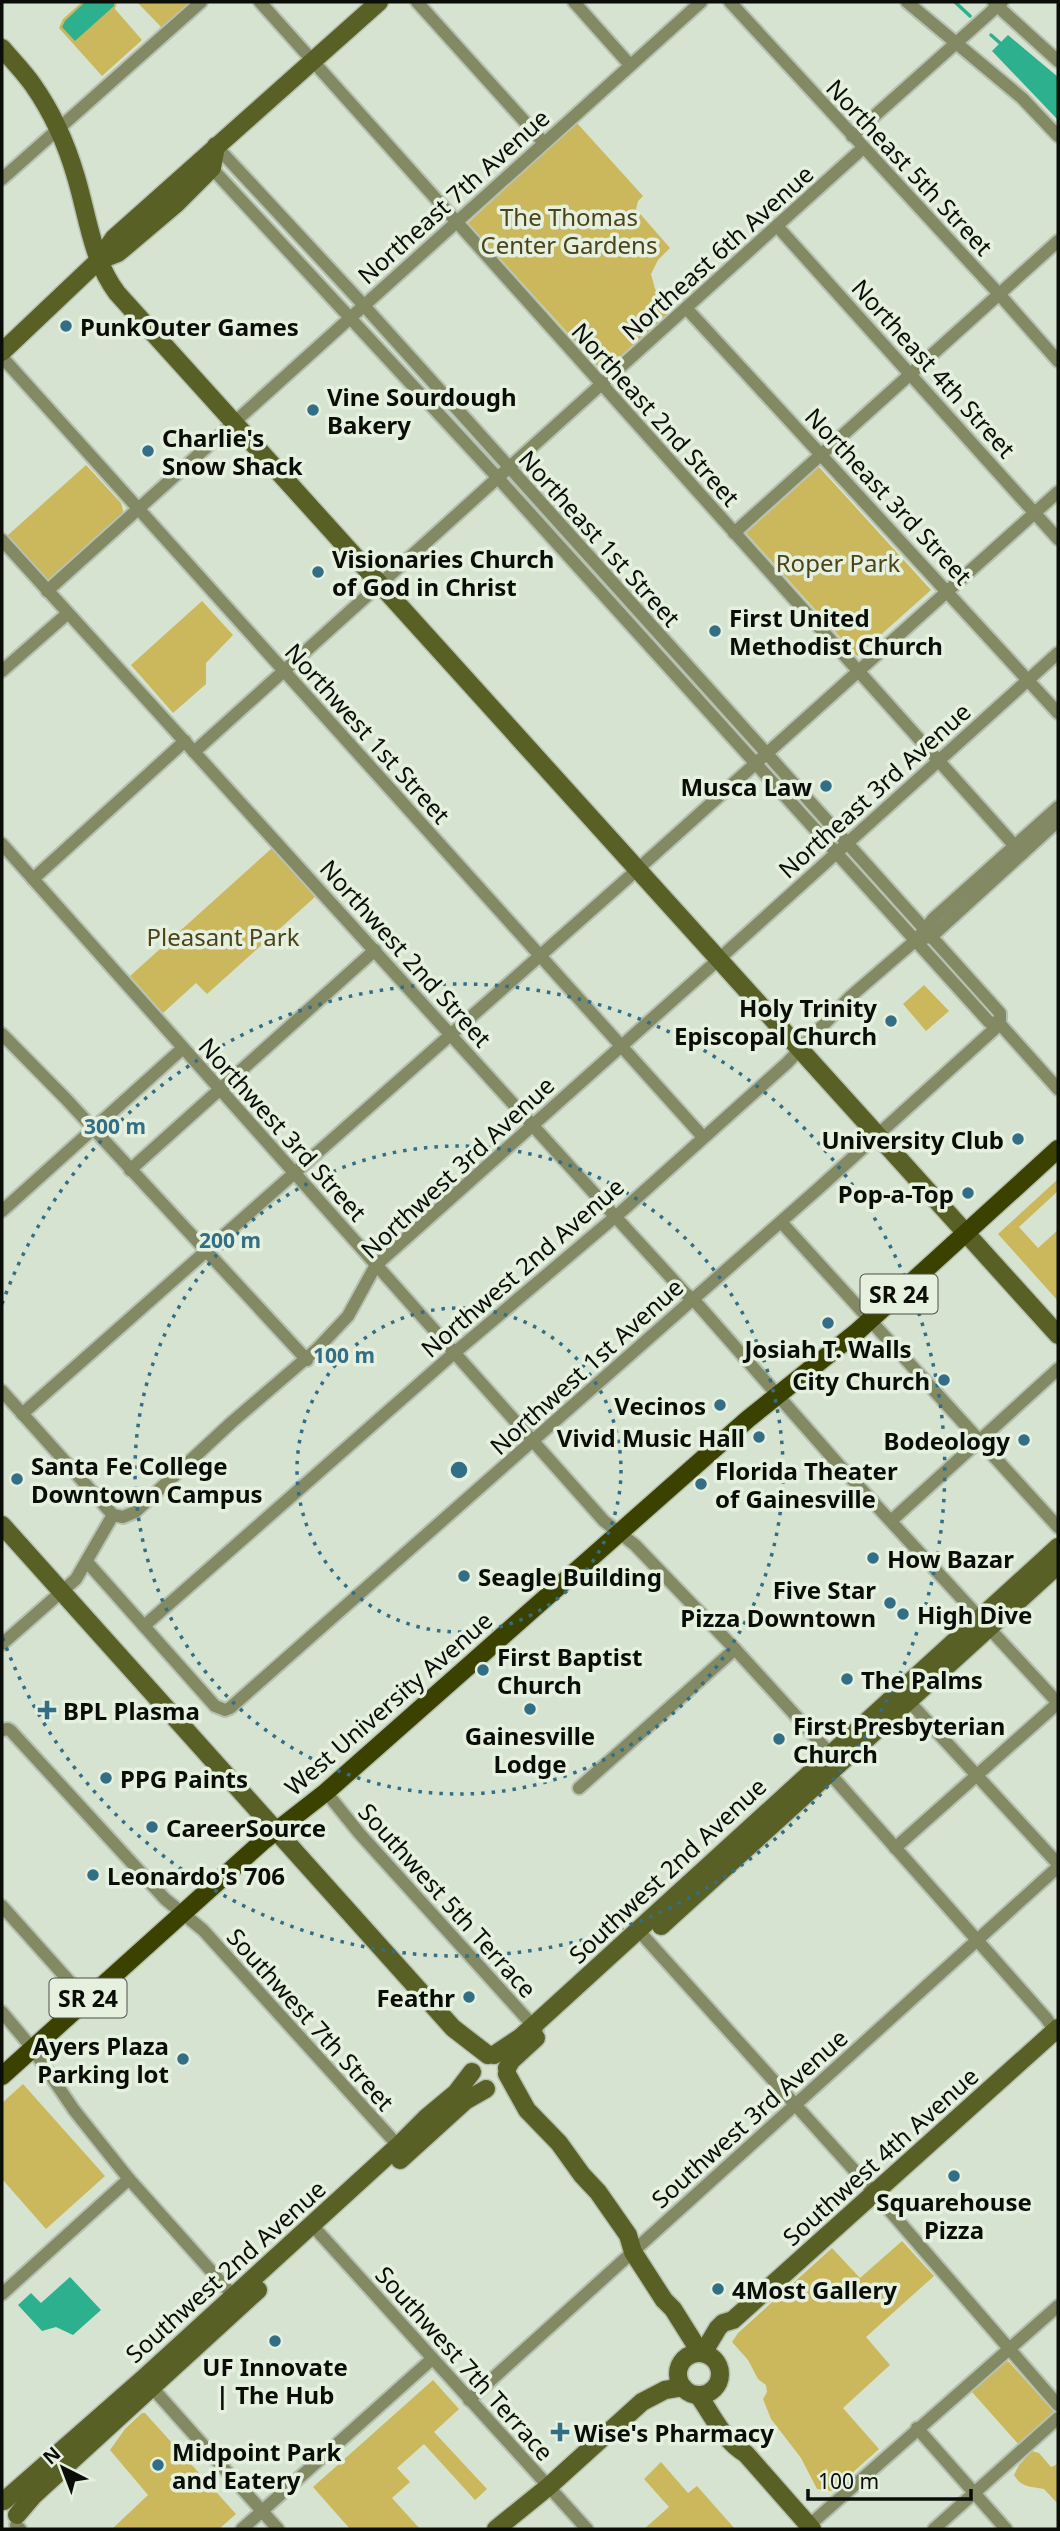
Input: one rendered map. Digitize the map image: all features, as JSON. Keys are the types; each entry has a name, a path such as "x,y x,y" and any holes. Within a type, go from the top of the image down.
{"main road":[{"name":"West University Avenue","path":"2,2076 276,1831 326,1792 779,1394 870,1320 1058,1149"}],"street":[{"path":"2,179 201,2"},
{"name":"Northeast 2nd Street","path":"260,2 1018,850"},
{"path":"2,355 98,261 118,253 176,204 210,158 379,2"},
{"path":"417,2 544,143"},
{"path":"574,2 630,65"},
{"name":"Northeast 7th Avenue","path":"47,591 701,2"},
{"name":"Northeast 5th Street","path":"730,2 1058,361"},
{"path":"907,2 1022,98 1058,136"},
{"path":"852,136 958,43 997,3 1058,61"},
{"path":"2,48 33,84 58,130 75,174 98,261 117,293 1058,1335"},
{"name":"Northeast 6th Avenue","path":"194,752 863,148"},
{"name":"Northeast 1st Street","path":"210,158 301,238 363,305 1000,1013 1000,1024"},
{"name":"Northeast 1st Street","path":"210,158 288,250 498,478 835,853 989,1022 1000,1024 1058,1089"},
{"name":"Northeast 4th Street","path":"777,226 1058,539"},
{"path":"288,250 301,238"},
{"path":"734,533 1058,241"},
{"name":"Northeast 3rd Street","path":"687,309 1058,713"},
{"name":"Northwest 1st Street","path":"2,355 138,510 703,1137"},
{"path":"428,402 440,392"},
{"path":"22,1414 541,956 1058,492"},
{"name":"Northwest 2nd Street","path":"2,540 685,1294 693,1299 779,1394 839,1465 1058,1703"},
{"path":"580,569 591,559"},
{"path":"2,671 67,614"},
{"name":"Northeast 3rd Avenue","path":"719,959 1058,653"},
{"path":"685,685 696,676"},
{"path":"33,879 184,741"},
{"path":"916,940 1018,850 1058,807"},
{"path":"1018,850 1058,821"},
{"name":"Northwest 3rd Street","path":"2,844 604,1521 635,1545 735,1649 830,1763 895,1848 1057,2032"},
{"name":"Northwest 2nd Avenue","path":"144,1626 453,1354 615,1217 800,1049 851,996 916,940"},
{"path":"130,1170 375,950"},
{"name":"Northwest 3rd Avenue","path":"113,1515 123,1517 135,1511 232,1422 307,1360 348,1316 376,1265 719,959"},
{"name":"Northwest 1st Avenue","path":"144,1626 215,1706 225,1710 533,1442 1000,1024"},
{"path":"2,1034 307,1360"},
{"path":"2,1210 183,1048"},
{"path":"781,1222 1058,1527"},
{"path":"891,1521 1058,1369"},
{"path":"2,1391 113,1515 76,1579 2,1644"},
{"path":"2,1525 453,2028 502,2060 527,2110 559,2143 582,2175 590,2197 620,2241 634,2252 664,2300 721,2371 716,2388 718,2409 741,2439 746,2454"},
{"path":"985,1622 1058,1547"},
{"path":"87,1562 144,1626"},
{"path":"985,1622 1058,1565"},
{"name":"Southwest 2nd Avenue","path":"507,2071 511,2061 537,2030 985,1622"},
{"path":"579,1788 735,1649"},
{"path":"904,1696 1058,1865"},
{"path":"895,1848 1058,1703"},
{"name":"Southwest 7th Street","path":"5,1729 165,1899 203,1930 402,2151"},
{"name":"Southwest 5th Terrace","path":"326,1792 424,1907 537,2030"},
{"name":"Southwest 3rd Avenue","path":"469,2400 785,2116 1058,1865"},
{"path":"2,1906 86,2000"},
{"path":"642,1935 1058,2405"},
{"path":"2,2012 33,2048 74,2110 129,2179 237,2301"},
{"path":"453,2028 473,2069 475,2082 527,2110"},
{"name":"Southwest 2nd Avenue","path":"491,2055 537,2030"},
{"name":"Southwest 4th Avenue","path":"706,2355 723,2323 733,2320 1057,2032"},
{"path":"473,2069 479,2059 491,2055"},
{"name":"Southwest 2nd Avenue","path":"402,2151 426,2118 456,2093 473,2069"},
{"path":"490,2089 503,2084 507,2071"},
{"name":"Southwest 2nd Avenue","path":"17,2524 34,2495 148,2383 237,2301 402,2151 465,2101 490,2089"},
{"path":"2,2294 129,2179"},
{"name":"Southwest 7th Terrace","path":"316,2229 587,2529"},
{"path":"664,2300 666,2313 678,2339 685,2378 732,2445 746,2454 809,2528 917,2428 1058,2306"},
{"path":"685,2378 691,2354 706,2355"},
{"path":"242,2529 432,2359"},
{"path":"496,2529 548,2487 642,2402 648,2389 659,2380 685,2378 705,2395 716,2388"},
{"path":"148,2383 278,2529"},
{"name":"Southwest 2nd Avenue","path":"3,2501 148,2383"},
{"path":"934,2529 1058,2418"},
{"path":"917,2428 1006,2529"},
{"path":"3,2501 13,2506 17,2524"}],"green space":[{"path":"82,2 117,2 115,9 142,40 102,76 59,28 63,19"},
{"path":"137,2 192,2 162,28"},
{"name":"The Thomas Center Gardens","path":"577,123 643,196 636,209 670,248 658,260 651,274 655,289 674,308 603,372 468,223"},
{"path":"86,465 121,503 122,515 51,580 47,580 7,536"},
{"name":"Roper Park","path":"819,467 931,590 857,656 746,533"},
{"path":"202,601 233,635 206,663 206,684 173,713 131,665"},
{"name":"Pleasant Park","path":"272,848 315,897 207,994 196,983 163,1013 130,976"},
{"path":"924,985 949,1011 926,1031 903,1004"},
{"path":"1058,1179 1058,1191 1019,1227 1038,1248 1058,1230 1058,1301 998,1234"},
{"path":"23,2084 105,2176 46,2229 2,2179 2,2103"},
{"path":"902,2241 934,2276 866,2337 890,2365 843,2408 879,2449 832,2491 817,2489 801,2458 771,2419 763,2399 767,2392 766,2385 758,2379 748,2360 732,2342 738,2333 832,2248 860,2278"},
{"path":"1004,2361 1009,2362 1054,2412 1054,2415 1019,2445 972,2392"},
{"path":"433,2380 459,2409 434,2432 487,2489 475,2500 424,2444 397,2468 410,2482 392,2498 420,2529 350,2529 313,2487"},
{"name":"Midpoint Park and Eatery","path":"145,2413 236,2514 219,2529 112,2529 148,2495 110,2450 125,2429"},
{"path":"1032,2451 1039,2453 1051,2467 1058,2464 1058,2504 1044,2489 1023,2484 1014,2475"},
{"path":"661,2462 688,2493 697,2486 735,2529 644,2529 669,2507 644,2479"}],"shaded area":[{"path":"85,2 114,2 114,6 75,41 62,27"},
{"path":"1008,35 1058,77 1058,120 992,51"},
{"path":"70,2277 101,2310 73,2335 56,2327 42,2331 18,2305 31,2293 41,2303"}],"waterway":[{"path":"955,2 970,16"},
{"path":"991,35 1000,43"}],"place":[{"name":"PunkOuter Games","path":"66,326"},
{"name":"Vine Sourdough Bakery","path":"313,410"},
{"name":"Charlie's Snow Shack","path":"148,451"},
{"name":"Visionaries Church of God in Christ","path":"318,572"},
{"name":"First United Methodist Church","path":"715,631"},
{"name":"Musca Law","path":"826,786"},
{"name":"Holy Trinity Episcopal Church","path":"891,1021"},
{"name":"University Club","path":"1018,1139"},
{"name":"Pop-a-Top","path":"968,1193"},
{"name":"Josiah T. Walls","path":"828,1323"},
{"name":"City Church","path":"944,1380"},
{"name":"Vecinos","path":"720,1405"},
{"name":"Vivid Music Hall","path":"759,1437"},
{"name":"Bodeology","path":"1024,1440"},
{"name":"Santa Fe College Downtown Campus","path":"17,1479"},
{"name":"Florida Theater of Gainesville","path":"701,1484"},
{"name":"How Bazar","path":"873,1558"},
{"name":"Seagle Building","path":"464,1576"},
{"name":"Five Star Pizza Downtown","path":"890,1603"},
{"name":"High Dive","path":"903,1614"},
{"name":"First Baptist Church","path":"483,1670"},
{"name":"The Palms","path":"847,1679"},
{"name":"Gainesville Lodge","path":"530,1709"},
{"name":"BPL Plasma","path":"47,1710"},
{"name":"First Presbyterian Church","path":"779,1739"},
{"name":"PPG Paints","path":"106,1778"},
{"name":"CareerSource","path":"152,1827"},
{"name":"Leonardo's 706","path":"93,1875"},
{"name":"Feathr","path":"469,1997"},
{"name":"Ayers Plaza Parking lot","path":"183,2059"},
{"name":"Squarehouse Pizza","path":"954,2176"},
{"name":"4Most Gallery","path":"718,2289"},
{"name":"UF Innovate | The Hub","path":"275,2341"},
{"name":"Wise's Pharmacy","path":"560,2432"},
{"name":"Midpoint Park and Eatery","path":"158,2465"}]}
